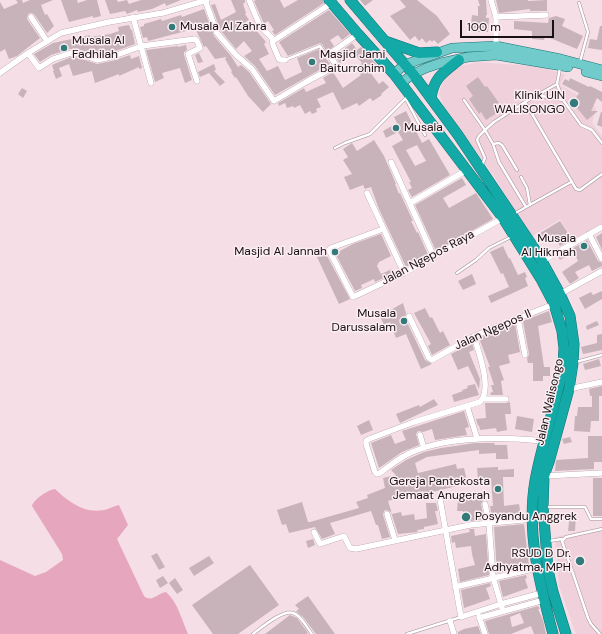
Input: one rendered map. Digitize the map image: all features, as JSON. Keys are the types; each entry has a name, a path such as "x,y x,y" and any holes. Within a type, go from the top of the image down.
{"highway":[{"name":"Jalan Walisongo","path":"350,0 413,74 480,167 507,217 514,236 540,265 554,304 562,331 564,348 563,366 535,482 533,519 537,568 553,634"},
{"name":"Jalan Walisongo","path":"331,2 394,74 408,97 507,217 560,294 570,316 574,344 573,363 569,390 550,462 544,476 543,507 548,570 566,634"},
{"path":"382,39 420,53 437,52"},
{"path":"431,98 432,88 435,81 459,60"}],"main road":[{"path":"394,74 404,64 420,60 437,52 452,48 496,50 580,64 602,70"},
{"path":"401,84 413,74 426,68 496,50"},
{"path":"561,62 602,76"}],"street":[{"path":"0,73 28,53 61,34 133,17 163,13 205,0 217,32 236,55 252,69 273,100 276,101 306,82 334,67 336,65 330,56 334,50 358,34"},
{"path":"249,0 260,26 270,35 273,40 273,45 279,59 282,61 284,60"},
{"path":"491,0 496,17 496,50"},
{"path":"273,40 331,2"},
{"path":"496,17 546,15"},
{"path":"31,17 47,41"},
{"path":"133,17 151,83"},
{"path":"28,53 39,68 53,59 71,53 80,54 97,60 142,46 195,39 200,48 188,54 197,81"},
{"path":"391,162 434,256"},
{"path":"410,203 467,170"},
{"path":"367,193 404,273"},
{"name":"Jalan Ngepos Raya","path":"383,228 329,250 353,297 404,273 507,217"},
{"path":"540,265 602,227"},
{"path":"589,234 602,259"},
{"path":"560,294 602,271"},
{"name":"Jalan Ngepos II","path":"409,316 429,358 433,359 474,336 554,304"},
{"path":"518,319 525,355"},
{"path":"474,336 485,375 483,399"},
{"path":"569,390 602,382"},
{"path":"506,399 483,399 480,402 414,422 369,439 366,441 366,444 375,472 378,474 402,458 424,448 477,438 544,441"},
{"path":"467,406 477,438"},
{"path":"420,435 424,448"},
{"path":"544,476 602,473"},
{"path":"440,499 461,617 501,604 543,597"},
{"path":"486,504 493,577 503,611"},
{"path":"388,514 395,540"},
{"path":"314,532 320,544 344,536 350,549 446,529 533,519"},
{"path":"455,587 537,568"},
{"path":"480,618 543,597"},
{"path":"477,611 485,634"},
{"path":"450,621 454,634"}],"lane":[{"path":"579,3 588,32 580,64"},
{"path":"284,60 320,46 326,54 330,56"},
{"path":"561,62 558,84 564,100 581,126 592,130 602,143"},
{"path":"480,167 485,158 477,140 485,130 494,122 525,102 558,84"},
{"path":"335,148 370,134 421,86"},
{"path":"537,95 564,100"},
{"path":"408,97 425,135"},
{"path":"464,100 494,144 499,162 526,207"},
{"path":"525,102 576,189 580,190 602,174"},
{"path":"494,144 499,143 502,145 517,170"},
{"path":"522,177 527,188 530,205"},
{"path":"507,217 571,182"},
{"path":"457,273 476,260 489,248 514,236"},
{"path":"573,363 602,355"},
{"path":"543,507 585,508 591,519 602,520"},
{"path":"546,542 602,529"},
{"path":"562,539 588,618 600,634"},
{"path":"253,634 281,614 289,612 293,612 298,616 312,634"},
{"path":"406,634 461,617"}],"shaded area":[{"path":"480,62 542,67 565,75 560,85 592,103 596,109 592,123 602,136 602,225 573,240 560,219 531,237 493,175 444,106 439,94 442,84 449,73 460,66"},
{"path":"55,489 71,502 83,509 97,511 119,505 128,525 117,539 144,596 147,598 152,598 166,592 177,606 188,634 0,634 0,560 35,576 46,572 63,560 62,554 32,506 33,503 42,495"},
{"name":"RSUD D Dr. Adhyatma, MPH","path":"602,527 602,634 576,634 559,586 555,537"}],"building":[{"path":"16,0 22,0 23,3 30,0 53,0 41,5 45,15 47,14 54,26 47,33 34,14 28,14 27,19 40,38 17,56 9,59 5,49 0,52 0,2 4,9 18,3"},
{"path":"61,0 77,0 78,3 87,0 97,0 101,16 93,18 93,16 69,22"},
{"path":"105,0 117,0 118,2 127,0 129,4 141,0 181,0 166,6 165,3 152,9 138,12 137,10 127,14 125,11 110,14"},
{"path":"231,0 245,0 243,4 245,14 249,20 245,22 252,31 255,29 266,42 264,44 269,54 259,59 267,71 278,66 285,80 302,72 297,58 319,49 330,64 275,95 255,66 244,56 252,51 244,41 236,49 221,31 211,5 215,4 221,20 236,12"},
{"path":"280,0 284,8 298,0 323,0 324,3 275,35 272,31 274,30 268,21 264,24 254,1"},
{"path":"360,0 373,0 365,6"},
{"path":"400,0 417,0 437,16 450,34 438,44 434,40 432,42 430,40 426,43 422,38 419,41 415,36 410,40 390,16 406,7"},
{"path":"478,0 486,0 486,18 489,18 488,32 470,32 472,15 478,16 478,6 480,6"},
{"path":"496,0 547,0 547,11 530,11 530,9 499,13"},
{"path":"204,9 214,36 238,67 241,65 249,72 271,104 263,112 248,96 236,77 235,78 225,59 226,57 215,59 206,46 204,47 194,26 185,29 186,31 148,41 147,37 143,38 140,27 144,26 144,24 161,19 162,21 181,15 182,17"},
{"path":"329,10 350,34 342,40 338,35 330,40 334,46 327,52 320,43 288,56 279,42"},
{"path":"556,16 565,19 562,26 583,36 577,49 545,36 544,40 532,39 532,31 514,29 514,21 548,23 549,18"},
{"path":"129,25 132,30 135,44 110,53 97,56 81,50 70,49 51,55 40,62 34,54 53,43 90,35 90,37 110,34 119,31 118,27"},
{"path":"600,26 602,26 602,50 588,48 590,39 597,40"},
{"path":"352,43 357,50 361,47 377,65 369,71 379,84 383,81 389,87 381,94 382,95 373,101 370,98 359,106 357,103 342,110 333,92 317,99 321,107 316,109 317,112 312,114 310,111 305,114 300,105 294,108 293,106 287,108 285,103 279,106 278,103 304,88 306,92 326,83 323,78 333,72 343,88 361,75 356,68 362,63 354,53 340,63 335,56"},
{"path":"186,45 187,50 184,52 184,55 192,80 185,83 180,68 162,73 164,78 155,82 146,50"},
{"path":"199,53 203,62 198,63 195,55"},
{"path":"130,55 131,59 139,56 142,68 139,69 139,67 119,76 119,74 95,83 92,71 73,76 69,64 59,68 62,76 56,79 53,71 52,65 71,57 97,64"},
{"path":"214,64 216,70 214,71 225,82 220,86 209,73 200,77 198,72"},
{"path":"478,77 485,87 487,86 499,103 496,104 500,111 486,120 481,112 479,114 469,99 473,96 466,86"},
{"path":"570,78 602,92 602,102 597,98 591,111 598,111 587,120 572,102 579,93 562,84 565,79 569,81"},
{"path":"22,88 27,91 23,98 18,94"},
{"path":"406,111 422,143 429,139 450,175 412,197 408,190 412,188 409,182 411,182 392,146 403,140 398,132 386,138 383,131 397,123 394,117","holes":["417,145 426,161 415,166 406,150"]},
{"path":"602,112 602,127 597,125"},
{"path":"374,140 384,156 399,194 400,193 413,221 411,221 417,233 418,232 428,255 406,267 379,209 371,187 365,189 363,185 350,190 344,177 352,174 343,160 348,157 343,149 352,143 357,151"},
{"path":"462,178 466,185 443,198 449,208 476,193 493,219 436,251 415,205"},
{"path":"560,221 572,239 560,246 553,235 541,242 537,235"},
{"path":"602,233 602,250 596,237"},
{"path":"381,234 391,256 379,262 377,266 381,274 392,269 394,273 375,282 374,279 361,285 362,288 355,291 334,251 338,250 338,252 353,244"},
{"path":"587,240 598,261 602,263 602,266 592,271 589,265 575,272 579,278 570,284 562,272 578,261 574,252 560,260 558,257"},
{"path":"503,246 518,275 525,272 527,277 525,278 528,286 491,303 488,296 509,287 503,273 501,274 490,252"},
{"path":"326,254 350,299 339,304 317,257"},
{"path":"472,274 476,284 463,290 458,281"},
{"path":"602,291 602,299 585,309 579,298 591,292 593,295"},
{"path":"403,303 406,313 405,318 425,360 432,364 421,369 406,334 396,338 390,322 384,325 380,316"},
{"path":"425,308 430,318 432,317 440,333 443,331 450,345 432,355 428,346 431,344 414,313"},
{"path":"549,311 552,322 538,326 544,367 550,367 550,376 543,376 543,381 533,381 533,363 528,363 527,359 529,354 523,321"},
{"path":"597,321 599,325 587,330 586,326"},
{"path":"515,324 520,352 508,355 510,363 499,366 504,380 501,381 503,395 491,395 490,393 493,392 491,385 494,385 488,367 490,367 479,338"},
{"path":"602,334 602,350 583,354 581,347 597,343 597,335"},
{"path":"472,343 474,350 469,352 480,379 479,389 468,366 458,370 451,354"},
{"path":"599,359 601,366 585,370 583,364"},
{"path":"475,384 479,395 454,402 452,395 468,388 467,386"},
{"path":"602,386 602,396 599,396 599,421 591,421 590,432 574,431 575,416 577,416 578,407 592,407 592,396 590,396 589,389"},
{"path":"434,399 438,405 400,423 396,414 419,405 420,407"},
{"path":"510,402 511,414 505,414 507,430 497,432 496,428 480,430 476,419 486,418 485,403"},
{"path":"464,411 469,427 465,428 467,435 435,440 432,429 423,432 418,431 416,434 419,445 402,452 379,468 371,443 391,435 395,444 406,440 402,431"},
{"path":"517,416 534,419 532,432 515,429"},
{"path":"369,420 373,430 361,435 357,426"},
{"path":"588,436 602,436 602,462 594,462 594,469 555,471 556,460 588,458"},
{"path":"570,437 572,442 564,444 562,439"},
{"path":"475,443 507,445 508,459 496,459 496,453 479,454 479,450 427,457 415,463 418,473 456,464 457,469 464,468 467,481 461,483 461,485 424,494 423,491 388,501 392,514 401,512 402,516 414,514 415,520 427,518 426,503 436,503 438,511 435,511 438,524 424,527 424,529 417,530 418,532 398,534 391,512 386,510 384,511 383,515 390,537 382,539 378,525 376,525 371,511 330,523 335,534 322,539 315,527 289,533 286,524 282,525 277,510 302,502 308,522 310,522 359,508 356,502 368,498 367,495 385,488 383,478 396,475 391,470 406,460 424,452"},
{"path":"498,467 498,470 514,469 514,477 503,477 504,506 519,504 521,516 492,519 490,506 493,506 491,478 478,479 477,468"},
{"path":"593,478 602,478 602,516 593,516"},
{"path":"482,493 483,501 481,504 484,519 464,522 463,511 457,511 458,499 470,500 469,494"},
{"path":"570,513 576,514 575,531 568,531"},
{"path":"524,524 529,566 497,573 494,527"},
{"path":"469,529 474,529 475,536 486,534 489,575 460,582 458,569 475,565 471,546 456,548 455,542 452,543 451,536 470,532"},
{"path":"313,539 315,545 308,548 306,541"},
{"path":"157,553 165,567 159,570 151,556"},
{"path":"209,556 214,563 194,576 189,568"},
{"path":"250,565 279,605 238,634 213,634 192,605"},
{"path":"526,575 527,578 525,579 528,588 503,597 499,581"},
{"path":"163,576 168,583 160,588 156,580"},
{"path":"175,578 183,590 177,594 169,583"},
{"path":"490,583 491,586 486,588 490,599 464,608 461,590"},
{"path":"308,596 335,634 316,634 303,617 296,611 299,609 295,605"},
{"path":"538,606 546,634 534,634 531,626 511,634 489,634 485,621","holes":["520,613 524,623 512,627 510,617"]},
{"path":"290,615 297,618 308,633 265,634"},
{"path":"478,626 481,634 458,634 458,632 464,629"}],"place":[{"name":"Musala Al Zahra","path":"172,27"},
{"name":"Musala Al Fadhilah","path":"64,48"},
{"name":"Masjid Jami Baiturrohim","path":"312,62"},
{"name":"Klinik UIN WALISONGO","path":"574,103"},
{"name":"Musala","path":"396,128"},
{"name":"Musala Al Hikmah","path":"584,246"},
{"name":"Masjid Al Jannah","path":"335,252"},
{"name":"Musala Darussalam","path":"404,321"},
{"name":"Gereja Pantekosta Jemaat Anugerah","path":"498,489"},
{"name":"Posyandu Anggrek","path":"466,517"},
{"name":"RSUD D Dr. Adhyatma, MPH","path":"580,561"}]}
